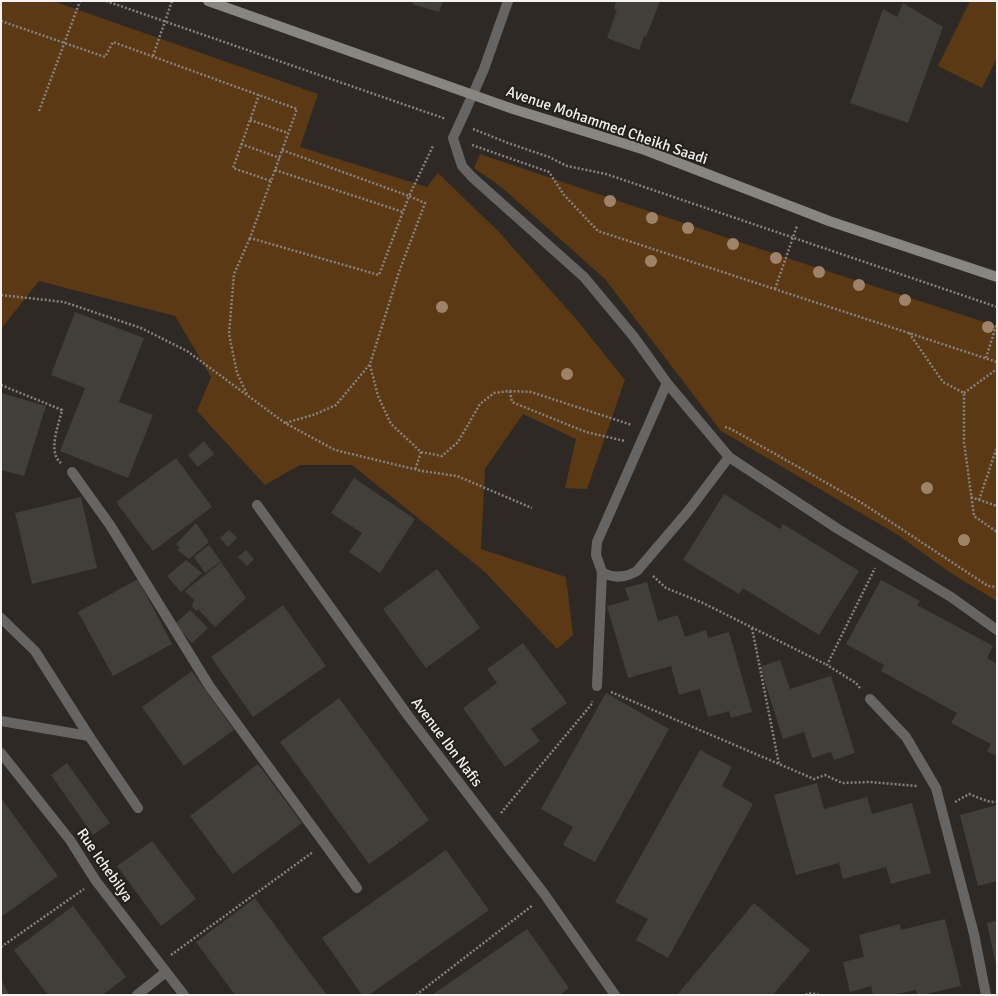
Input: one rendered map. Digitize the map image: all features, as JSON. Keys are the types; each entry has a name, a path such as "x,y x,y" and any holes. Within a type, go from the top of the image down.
{"main road":[{"name":"Avenue Mohammed Cheikh Saadi","path":"208,1 513,109 645,150 829,222 997,277"}],"street":[{"path":"508,1 484,69 453,138 462,166 472,177 584,277 634,337 667,383 729,457 881,555 951,597 997,630"},
{"path":"597,686 602,572 596,555 597,542 667,383"},
{"path":"602,572 611,577 622,577 637,571 689,510 729,457"},
{"path":"72,472 110,525 210,687 357,888"},
{"name":"Avenue Ibn Nafis","path":"257,505 409,717 545,895 615,995"},
{"path":"1,618 35,651 88,736 138,808"},
{"path":"870,699 906,737 936,788 943,809 974,934 986,995"},
{"path":"1,721 88,736"},
{"name":"Rue Ichebilya","path":"1,753 70,840 96,881 184,995"},
{"path":"137,995 166,972"}],"path":[{"path":"39,111 80,1"},
{"path":"106,1 460,123 508,143 549,157 567,166 606,174 997,307"},
{"path":"153,56 172,1"},
{"path":"1,21 105,58 113,42 297,109 250,238 234,274 229,334 237,373 248,396"},
{"path":"259,95 233,168 271,181"},
{"path":"250,120 288,133"},
{"path":"453,138 549,172 564,196 598,231 997,362"},
{"path":"241,144 280,158"},
{"path":"250,238 380,275 409,196 433,146"},
{"path":"282,150 425,203 399,272 370,364 336,405 313,415 285,423"},
{"path":"275,170 403,212"},
{"path":"775,290 802,211"},
{"path":"1,295 64,302 141,328 187,351 285,423 335,450 415,470 457,476 532,508"},
{"path":"986,358 997,323"},
{"path":"909,332 943,382 964,393"},
{"path":"370,364 378,396 392,424 421,452 442,456 458,442 480,404 494,393 510,391 531,392 647,430"},
{"path":"964,393 997,369"},
{"path":"1,385 62,410 54,450 57,460 72,472"},
{"path":"510,391 512,402 546,417 586,432 641,444"},
{"path":"964,393 964,442 974,516 997,532"},
{"path":"724,427 731,429 862,503 988,586 997,587"},
{"path":"979,500 997,448"},
{"path":"415,470 421,452"},
{"path":"971,497 997,506"},
{"path":"827,665 881,555"},
{"path":"641,566 666,588 703,603 827,665 856,683 870,699"},
{"path":"752,627 780,764"},
{"path":"491,824 591,706 597,686 814,779 825,775 842,782 870,782 936,788"},
{"path":"943,809 969,794 990,803 997,802"},
{"path":"159,963 324,844"},
{"path":"1,947 96,881"},
{"path":"416,995 545,895"},
{"path":"806,995 808,993 821,995"}],"shaded area":[{"path":"1,1 53,1 318,94 300,147 427,187 438,173 499,232 576,319 625,380 587,489 565,488 576,439 523,414 485,469 481,549 566,577 573,635 557,649 485,572 352,465 300,465 265,485 197,411 211,377 175,316 39,281 1,329"},
{"path":"970,1 997,1 997,58 982,88 938,66"},
{"path":"480,154 793,260 997,326 997,601 952,574 898,535 721,431 605,279 500,186 474,168"}],"building":[{"path":"413,1 443,1 439,12 412,4"},
{"path":"616,1 660,1 646,37 644,36 639,50 607,38 617,10 614,9"},
{"path":"903,3 943,27 908,123 850,103 883,9 897,17"},
{"path":"75,312 144,338 119,402 153,415 128,478 60,451 85,388 51,375"},
{"path":"1,393 46,406 24,476 1,470"},
{"path":"204,441 214,454 198,467 188,455"},
{"path":"176,458 212,507 153,551 116,502"},
{"path":"354,478 415,519 380,573 349,552 362,533 331,513"},
{"path":"724,494 780,529 783,524 859,571 819,635 743,588 739,594 683,560"},
{"path":"81,497 97,568 32,584 15,513"},
{"path":"196,523 209,542 189,559 177,550 180,548 176,544"},
{"path":"229,530 237,538 228,547 220,538"},
{"path":"209,545 221,561 205,573 194,557"},
{"path":"246,550 254,559 247,566 238,557"},
{"path":"186,560 202,573 181,592 167,576"},
{"path":"221,562 246,598 215,627 198,609 196,611 192,606 194,600 185,591"},
{"path":"437,569 480,628 426,668 383,609"},
{"path":"138,579 172,644 113,676 78,612"},
{"path":"881,580 920,601 917,605 993,646 987,658 997,664 997,756 987,751 991,744 951,723 957,713 881,671 884,665 846,644"},
{"path":"647,582 658,621 678,615 685,637 706,630 708,638 729,632 752,712 731,718 729,711 708,717 700,689 679,695 671,666 628,678 607,606 629,600 625,588"},
{"path":"283,605 326,666 253,717 211,657"},
{"path":"190,610 208,628 192,643 175,624"},
{"path":"523,643 567,703 531,729 540,741 505,767 463,708 497,683 487,669"},
{"path":"780,660 790,689 831,676 855,753 834,760 831,752 812,758 804,732 783,739 760,667"},
{"path":"192,671 234,730 184,766 142,707"},
{"path":"606,693 669,729 595,862 563,845 573,827 541,809"},
{"path":"339,698 429,820 400,842 397,839 399,843 369,864 280,742"},
{"path":"700,750 732,767 722,786 753,804 668,958 636,940 648,919 615,902"},
{"path":"67,763 110,823 93,835 51,775"},
{"path":"258,764 302,823 233,874 190,816"},
{"path":"817,783 824,809 867,797 872,814 912,803 931,873 891,884 886,867 843,879 839,863 796,875 774,795"},
{"path":"1,798 58,876 1,917"},
{"path":"997,805 997,881 978,886 960,815"},
{"path":"152,841 196,899 161,926 117,866"},
{"path":"446,850 489,910 369,995 362,995 322,938"},
{"path":"255,898 327,995 235,995 196,942"},
{"path":"754,903 810,950 773,995 677,995"},
{"path":"73,906 126,977 103,995 48,995 14,950"},
{"path":"945,919 961,986 922,995 917,995 916,990 894,995 873,995 871,986 850,992 843,962 864,957 859,935 900,924 901,930"},
{"path":"997,921 997,965 996,965 987,923"},
{"path":"527,929 569,988 560,995 432,995"},
{"path":"1,979 9,995 1,995"}]}
